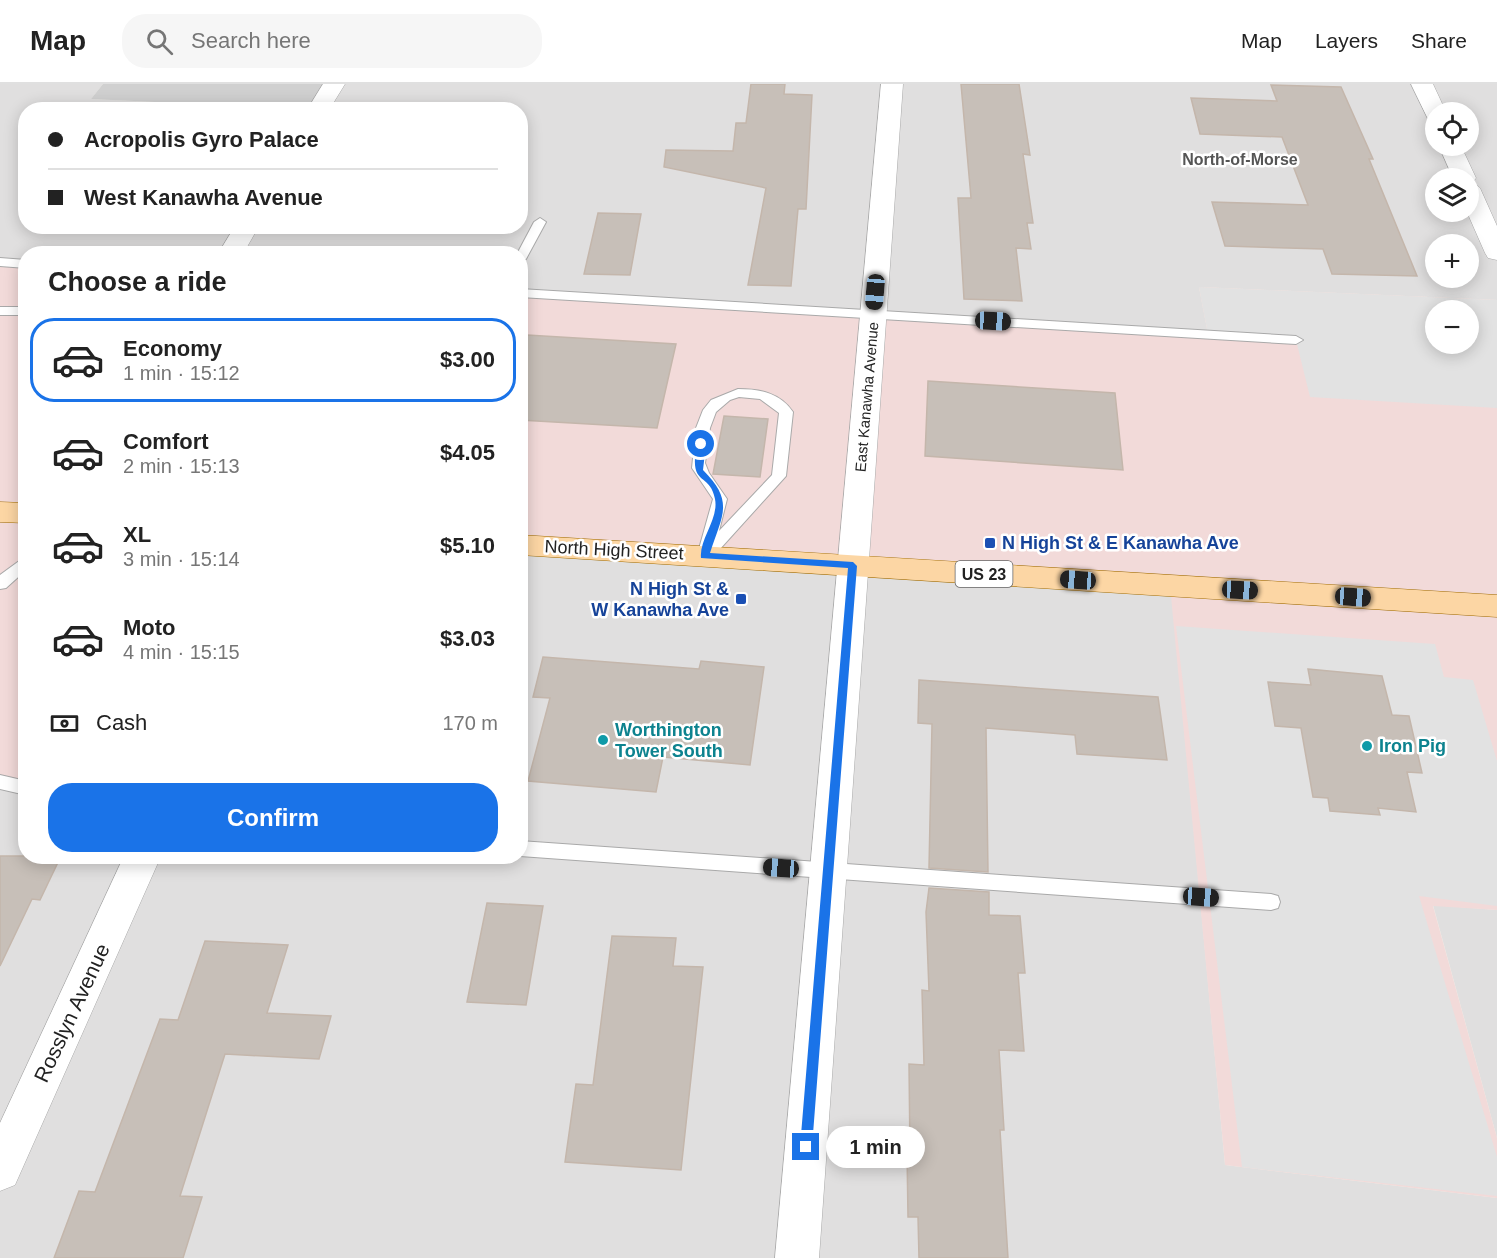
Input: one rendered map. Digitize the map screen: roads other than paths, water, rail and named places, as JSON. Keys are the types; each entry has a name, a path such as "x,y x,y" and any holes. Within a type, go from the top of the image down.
{"main road":[{"path":"0,512 18,513"},
{"name":"North High Street","path":"528,545 1497,606"}],"street":[{"path":"323,102 334,84"},
{"name":"East Kanawha Avenue","path":"797,1258 892,84"},
{"path":"1422,84 1430,102"},
{"path":"1479,213 1497,253"},
{"name":"Rosslyn Avenue","path":"0,1170 139,864"}],"lane":[{"path":"527,246 540,222"},
{"path":"0,262 18,263"},
{"path":"528,293 1296,340"},
{"path":"0,311 18,311"},
{"path":"738,393 751,393 773,399 786,412 779,476 705,556 719,512 720,499 713,486 699,471 698,463 709,408 716,401 738,393"},
{"path":"0,584 18,568"},
{"path":"0,782 18,786"},
{"path":"528,849 1270,902"}],"place":[{"name":"N High St & E Kanawha Ave","path":"990,543"},
{"name":"N High St & W Kanawha Ave","path":"741,599"},
{"name":"Worthington Tower South","path":"603,740"},
{"name":"Iron Pig","path":"1367,746"}],"district":[{"name":"North-of-Morse","path":"1240,159"}]}
